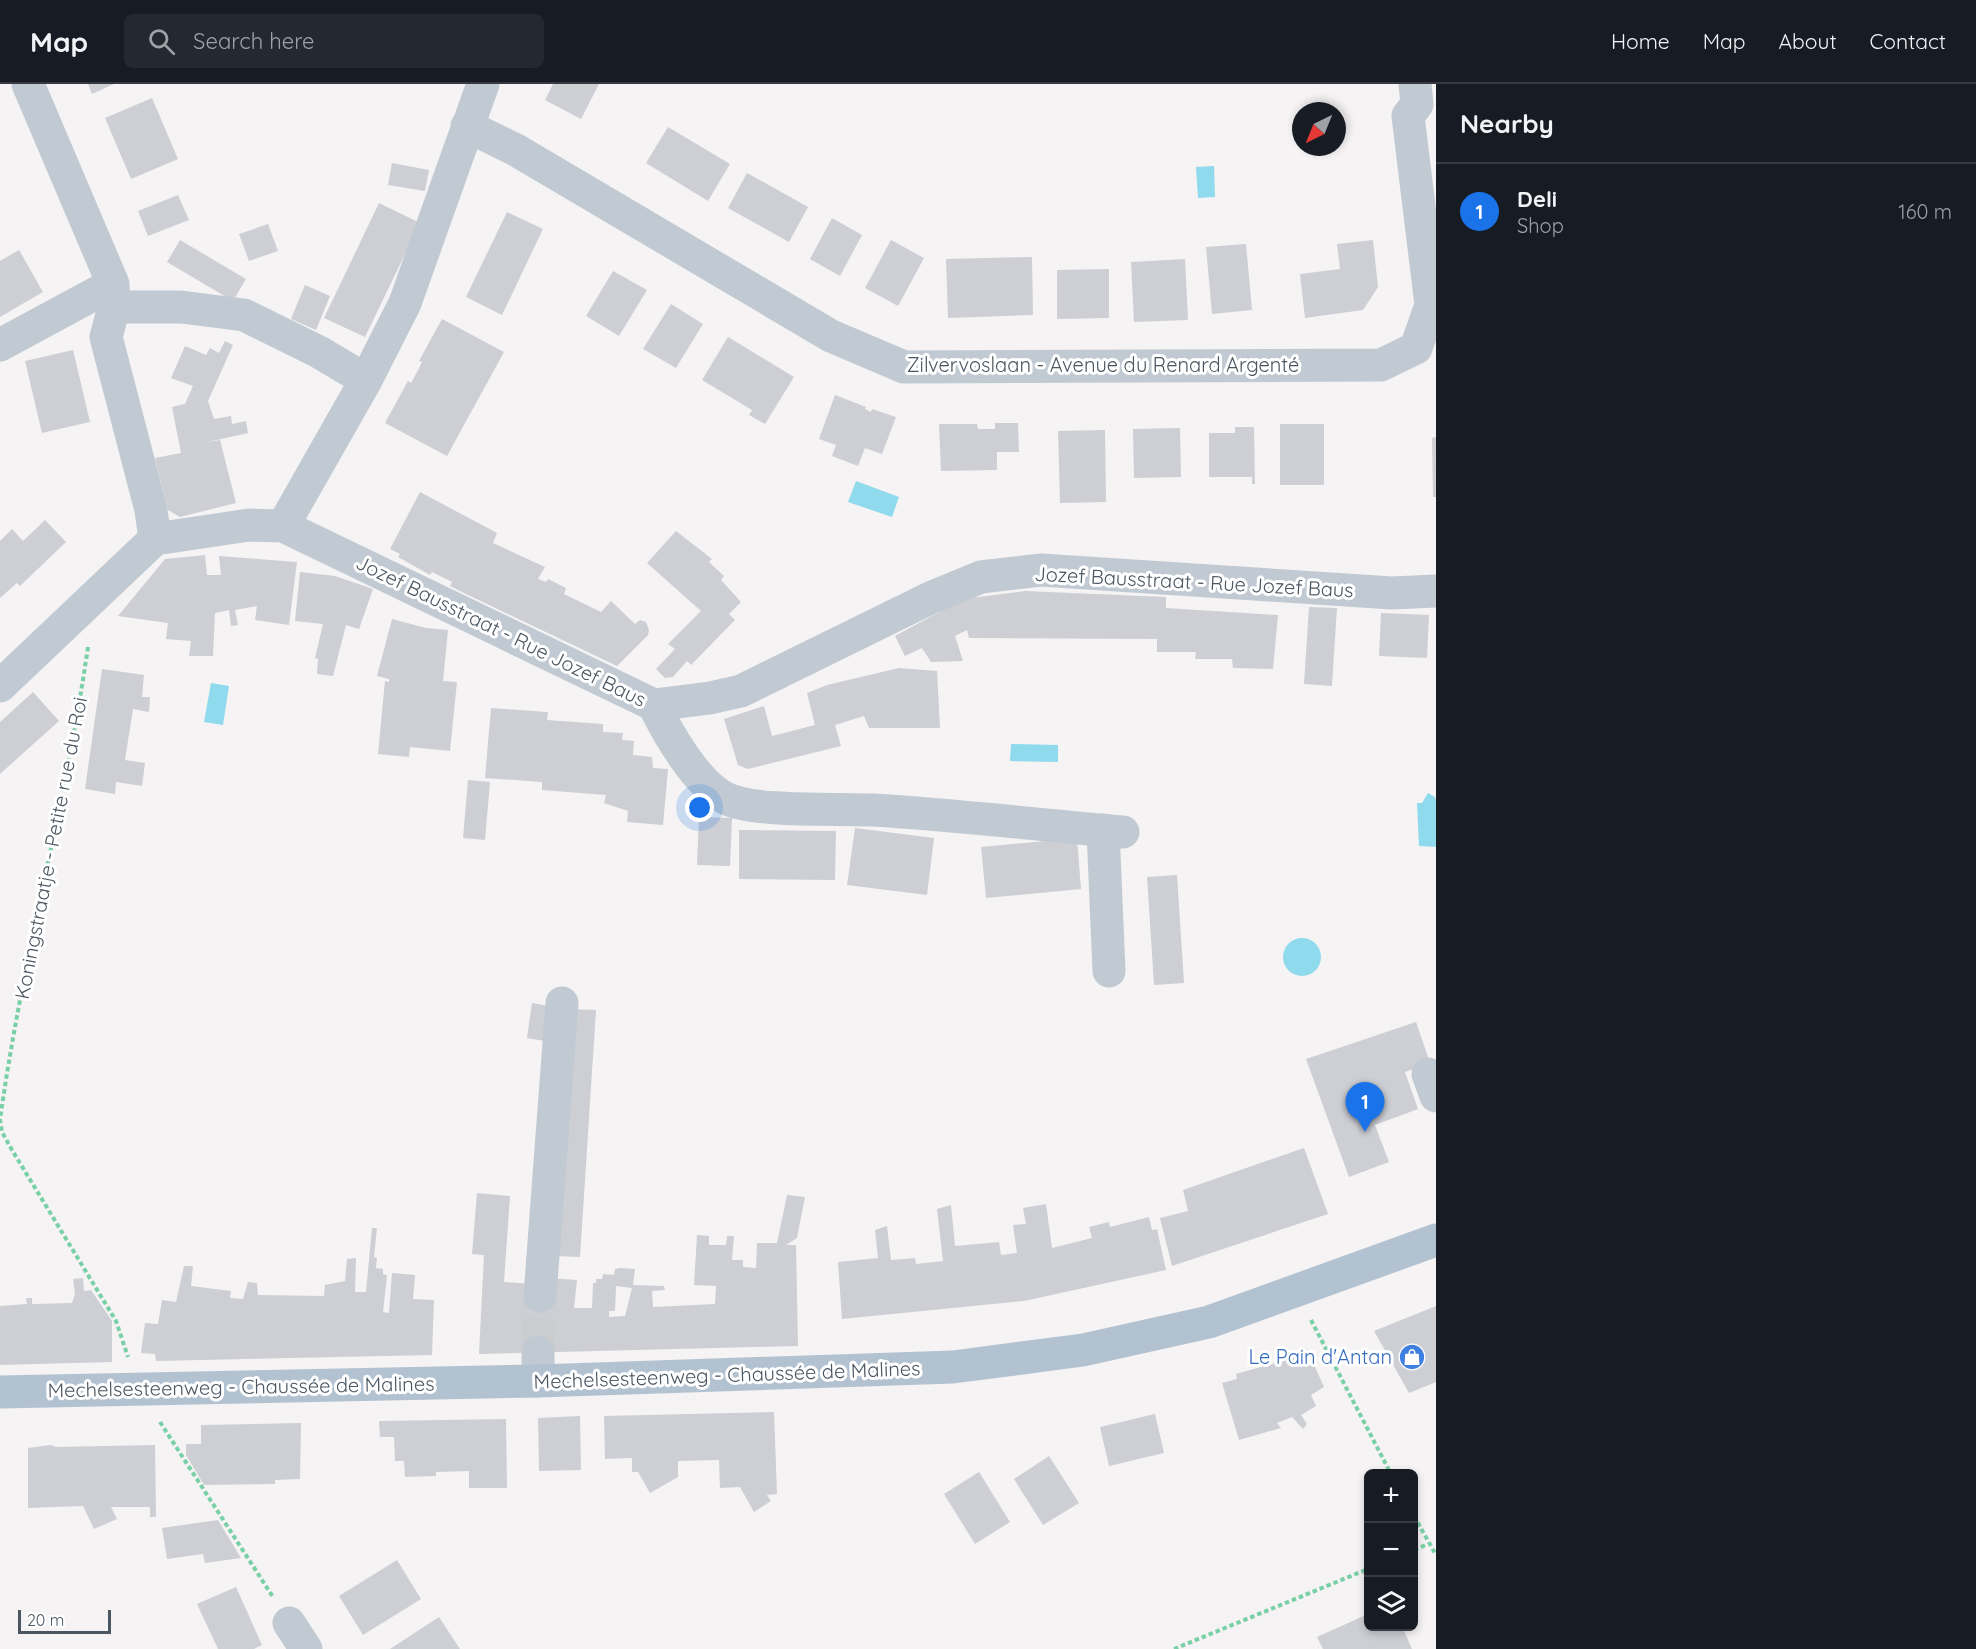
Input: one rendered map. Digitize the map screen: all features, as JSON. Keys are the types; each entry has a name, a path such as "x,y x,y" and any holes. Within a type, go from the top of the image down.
{"main road":[{"name":"Mechelsesteenweg - Chaussée de Malines","path":"0,1392 131,1390 538,1367 878,1372 965,1366 1134,1340 1209,1322 1296,1293 1436,1240"}],"street":[{"path":"0,686 155,539 151,510 106,337 114,296 28,84"},
{"path":"283,526 366,381 405,303 483,84"},
{"name":"Zilvervoslaan - Avenue du Renard Argenté","path":"467,126 516,150 831,336 904,367 1381,365 1416,348 1431,305 1408,116 1417,104 1415,84"},
{"path":"0,345 114,296 244,315 319,352 366,381"},
{"name":"Jozef Bausstraat - Rue Jozef Baus","path":"155,539 249,525 283,526 654,705 710,698 741,691 930,598 981,577 1041,570 1392,593 1436,591"},
{"path":"654,705 666,731 712,790 746,806 874,810 1113,831 1109,971"},
{"path":"540,1296 562,1004"}],"path":[{"name":"Koningstraatje - Petite rue du Roi","path":"79,610 92,625 80,703 37,912 0,1120 2,1132 12,1150 116,1321 129,1358 131,1390"},
{"path":"1296,1293 1389,1469"},
{"path":"131,1390 165,1427 298,1636"},
{"path":"1417,1523 1436,1554"},
{"path":"1418,1548 1428,1544"},
{"path":"1174,1649 1364,1571"}],"water":[{"path":"1214,166 1215,197 1198,198 1196,167"},
{"path":"856,481 899,497 892,517 848,502"},
{"path":"211,683 229,686 223,725 204,722"},
{"path":"1011,744 1058,745 1058,762 1010,761"},
{"path":"1428,793 1435,797 1436,801 1436,847 1419,846 1417,803 1422,803"},
{"path":"1302,938 1316,943 1321,957 1316,971 1302,976 1288,971 1283,957 1288,943"}],"building":[{"path":"88,84 114,84 92,94"},
{"path":"553,84 599,84 581,119 545,100"},
{"path":"152,98 178,159 131,179 105,118"},
{"path":"668,127 730,164 708,201 646,163"},
{"path":"392,163 429,170 425,191 388,185"},
{"path":"747,173 808,207 789,242 728,208"},
{"path":"178,195 189,220 148,236 138,211"},
{"path":"379,203 420,223 365,337 324,318"},
{"path":"507,212 543,229 502,315 466,297"},
{"path":"832,218 862,235 840,276 810,259"},
{"path":"268,224 278,251 249,261 239,234"},
{"path":"180,240 246,279 233,301 167,262"},
{"path":"891,240 924,258 898,306 865,288"},
{"path":"1373,240 1378,287 1363,310 1305,318 1300,274 1340,269 1337,244"},
{"path":"1246,244 1252,310 1212,314 1206,247"},
{"path":"19,250 43,292 0,317 0,261"},
{"path":"1032,257 1033,315 948,318 946,259"},
{"path":"1185,259 1188,320 1134,322 1131,262"},
{"path":"1109,269 1109,318 1057,319 1057,270"},
{"path":"613,271 647,290 619,336 586,316"},
{"path":"305,285 330,296 316,330 291,319"},
{"path":"671,304 703,324 676,368 643,349"},
{"path":"442,319 504,352 447,456 385,423 408,381 411,383 422,362 419,361"},
{"path":"728,337 794,377 765,424 749,415 752,410 702,380"},
{"path":"225,341 233,345 208,401 214,419 231,416 232,424 246,421 248,433 203,443 220,440 236,503 180,517 168,510 155,458 181,453 172,407 185,404 193,386 171,378 185,346 206,355 210,348 219,353"},
{"path":"73,350 90,422 42,433 25,361"},
{"path":"835,395 866,407 865,409 871,412 872,409 896,417 882,454 865,448 858,466 832,456 836,445 819,439"},
{"path":"995,423 1018,423 1019,452 997,452 997,470 941,471 939,424 977,424 978,429 995,429"},
{"path":"1280,424 1324,424 1324,485 1280,485"},
{"path":"1235,427 1254,427 1255,484 1252,484 1252,477 1209,477 1209,433 1235,433"},
{"path":"1180,428 1181,477 1134,478 1133,429"},
{"path":"1105,430 1106,502 1060,503 1058,431"},
{"path":"1436,437 1436,497 1433,497 1432,438"},
{"path":"420,492 497,533 493,543 545,567 538,579 546,582 548,579 566,588 564,594 601,612 611,601 635,624 640,620 646,622 648,635 617,666 466,594 450,586 452,582 432,572 430,575 398,557 400,554 390,549"},
{"path":"45,520 66,542 20,586 17,583 0,598 0,541 12,529 23,541"},
{"path":"676,531 712,559 709,562 724,576 721,580 741,602 729,614 735,620 691,665 687,661 673,677 665,678 656,669 675,649 668,644 701,611 647,563"},
{"path":"205,555 207,575 221,575 219,556 297,562 289,625 255,620 257,606 235,610 238,625 231,626 229,610 215,613 213,656 189,656 191,641 166,639 168,623 118,616 165,559"},
{"path":"300,572 335,576 373,589 359,629 346,625 333,676 317,674 318,659 315,658 323,624 295,621"},
{"path":"1025,591 1166,597 1166,608 1278,615 1273,669 1233,668 1232,659 1195,659 1196,652 1157,652 1157,639 969,638 967,630 955,636 963,661 931,662 922,648 905,656 895,636 963,599"},
{"path":"1309,607 1337,608 1332,686 1304,684"},
{"path":"1381,613 1429,615 1427,658 1379,656"},
{"path":"392,619 426,628 448,630 443,681 457,682 450,751 410,747 409,757 378,754 385,681 389,682 389,679 377,676"},
{"path":"899,668 937,671 940,728 869,728 864,716 835,725 841,746 748,769 738,765 724,719 764,706 772,736 815,725 807,693 827,685"},
{"path":"102,669 144,675 142,697 150,697 149,712 133,709 125,760 145,763 142,786 116,782 115,794 85,789"},
{"path":"33,692 59,721 0,774 0,722"},
{"path":"491,708 548,712 547,720 603,724 603,732 623,733 622,740 634,741 633,755 652,757 653,768 668,769 663,825 627,822 628,811 604,803 606,795 542,790 542,782 485,778"},
{"path":"468,780 490,782 485,840 463,838"},
{"path":"699,817 732,818 730,866 697,865"},
{"path":"855,828 934,838 927,895 847,885"},
{"path":"739,830 836,831 835,880 739,879"},
{"path":"1077,838 1081,889 986,898 981,847"},
{"path":"1177,875 1184,983 1154,985 1147,877"},
{"path":"532,1003 549,1006 545,1041 527,1038"},
{"path":"569,1009 596,1010 580,1257 556,1256"},
{"path":"1416,1022 1430,1063 1405,1072 1418,1109 1375,1125 1389,1162 1349,1177 1306,1059"},
{"path":"1304,1148 1328,1214 1172,1266 1160,1218 1188,1211 1183,1190"},
{"path":"477,1193 510,1196 504,1282 531,1284 548,1278 577,1280 574,1308 592,1308 593,1283 596,1283 596,1279 602,1279 603,1274 614,1275 615,1269 635,1269 633,1285 664,1286 665,1290 652,1291 653,1307 715,1304 716,1286 694,1285 697,1235 709,1236 709,1245 726,1245 727,1236 734,1236 732,1260 743,1260 743,1267 756,1268 757,1243 777,1243 787,1195 805,1197 797,1238 786,1245 796,1245 798,1346 479,1354 484,1255 472,1254","holes":["616,1286 632,1288 625,1316 609,1317 609,1311 615,1311"]},
{"path":"1046,1204 1052,1248 1092,1238 1089,1227 1109,1222 1110,1227 1149,1217 1152,1230 1157,1229 1166,1270 1024,1301 842,1319 838,1262 878,1258 875,1230 887,1226 891,1260 915,1258 916,1264 943,1261 937,1209 951,1205 955,1246 999,1242 1001,1255 1017,1253 1013,1225 1026,1224 1023,1208"},
{"path":"372,1228 377,1228 374,1257 377,1258 376,1268 383,1269 383,1274 387,1275 383,1312 389,1313 392,1273 415,1275 413,1299 434,1300 432,1355 156,1361 155,1354 141,1353 145,1323 158,1324 162,1300 176,1302 184,1266 193,1266 191,1286 231,1291 230,1298 243,1299 248,1282 257,1283 258,1295 324,1296 325,1285 345,1281 347,1259 356,1258 355,1292 366,1292"},
{"path":"83,1278 84,1291 91,1290 112,1321 112,1362 0,1365 0,1306 27,1304 26,1298 32,1298 32,1304 72,1303 75,1294 73,1279"},
{"name":"Le Pain d'Antan","path":"1436,1306 1436,1382 1409,1393 1374,1331"},
{"path":"1307,1349 1324,1387 1311,1395 1316,1406 1301,1415 1307,1424 1303,1429 1292,1417 1277,1423 1281,1428 1239,1440 1222,1383 1237,1379 1236,1374 1282,1361"},
{"path":"774,1412 777,1494 767,1495 771,1501 754,1512 740,1487 720,1488 719,1460 678,1461 678,1477 650,1493 638,1472 632,1472 632,1458 605,1459 604,1416"},
{"path":"1155,1414 1164,1453 1109,1466 1100,1427"},
{"path":"580,1416 581,1470 539,1471 538,1418"},
{"path":"506,1419 507,1488 469,1488 469,1471 436,1472 436,1476 405,1477 404,1461 395,1461 394,1437 380,1437 379,1421"},
{"path":"301,1423 300,1479 275,1480 275,1484 204,1485 186,1455 186,1444 201,1444 201,1425"},
{"path":"50,1445 56,1447 155,1445 156,1517 150,1517 150,1507 111,1507 117,1519 94,1529 83,1506 28,1508 28,1448"},
{"path":"1049,1456 1079,1503 1043,1525 1014,1479"},
{"path":"979,1472 1010,1522 975,1544 944,1494"},
{"path":"218,1520 241,1558 205,1563 203,1554 167,1559 162,1528"},
{"path":"397,1560 421,1599 363,1635 339,1596"},
{"path":"236,1587 262,1645 254,1649 218,1649 197,1604"},
{"path":"1364,1616 1364,1631 1404,1631 1412,1649 1323,1649 1317,1637"},
{"path":"439,1617 460,1649 390,1649"}],"tunnel":[{"path":"538,1352 540,1296"}],"place":[{"name":"Deli","path":"1365,1132"},
{"name":"Le Pain d'Antan","path":"1412,1357"}]}
